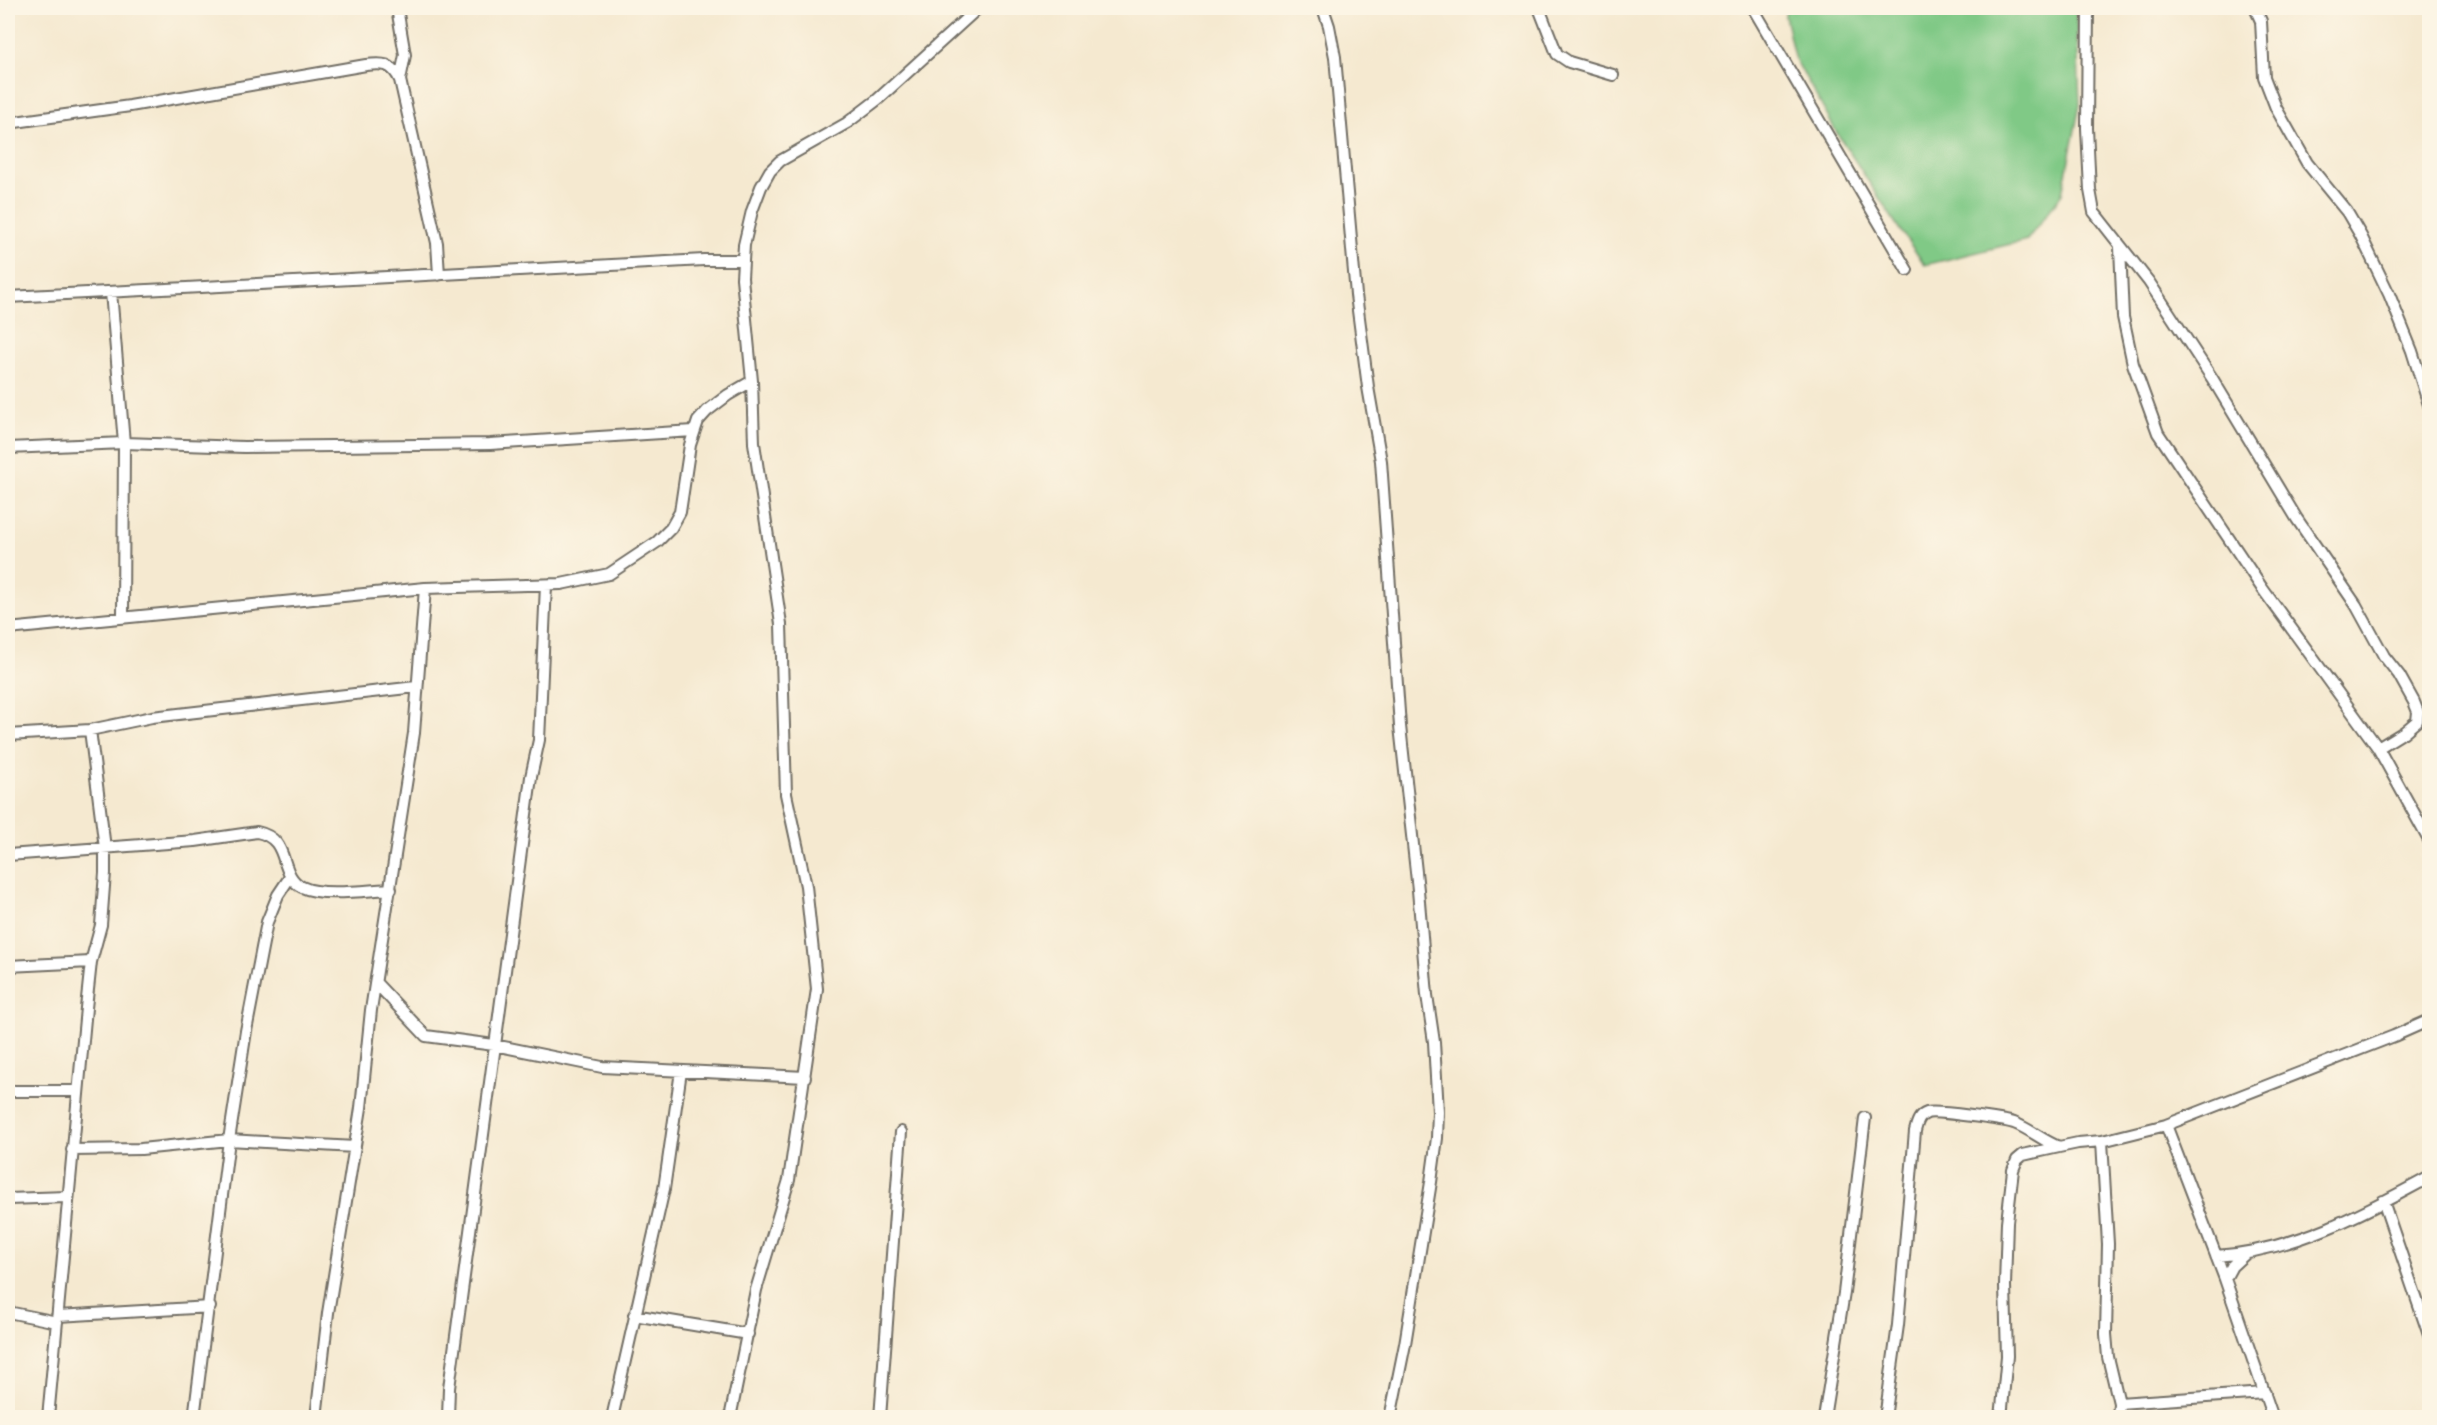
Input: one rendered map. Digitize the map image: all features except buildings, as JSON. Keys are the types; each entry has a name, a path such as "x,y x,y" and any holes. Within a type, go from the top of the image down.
{"street":[{"path":"397,8 405,54 400,80"},
{"path":"730,1418 764,1258 778,1222 789,1180 818,989 806,886 786,794 782,624 754,443 752,381 742,260 752,212 761,187 770,171 780,161 824,138 862,111 978,8"},
{"path":"1323,8 1335,57 1356,295 1368,387 1381,461 1401,726 1427,995 1434,1041 1438,1112 1437,1138 1429,1193 1390,1418"},
{"path":"1539,8 1557,54 1569,62 1613,75"},
{"path":"1753,8 1906,270"},
{"path":"2088,8 2087,128 2090,190 2094,213 2149,282 2212,378 2297,519 2356,605 2384,656 2399,675 2414,702 2418,712 2417,721 2378,748"},
{"path":"2255,8 2260,21 2264,77 2276,108 2307,163 2348,212 2361,236 2412,351 2430,408"},
{"path":"8,123 149,103 377,64 393,68 400,80 437,243 439,276"},
{"path":"2120,247 2125,326 2133,364 2158,433 2262,588 2378,748 2430,842"},
{"path":"8,297 439,276 704,260 742,260"},
{"path":"111,292 124,443 123,617"},
{"path":"8,629 425,588 546,585 585,581 609,574 664,535 680,512 693,431 698,421 707,411 752,381"},
{"path":"8,448 124,443 244,447 418,446 490,444 693,431"},
{"path":"448,1418 449,1388 494,1045 531,777 540,740 546,585"},
{"path":"316,1418 328,1314 355,1147 376,983 414,733 425,588"},
{"path":"8,735 90,730 152,717 416,687"},
{"path":"48,1418 67,1197 91,962 103,904 105,848 90,730"},
{"path":"8,855 206,840 257,832 264,833 277,842 290,877 303,888 313,891 391,889"},
{"path":"194,1418 210,1307 229,1140 262,939 278,895 290,877"},
{"path":"8,966 91,962"},
{"path":"376,983 426,1036 494,1045 602,1067 805,1077"},
{"path":"2001,1418 2007,1356 2005,1286 2007,1222 2013,1170 2017,1160 2023,1155 2102,1141 2166,1125 2430,1020"},
{"path":"612,1418 664,1189 681,1071"},
{"path":"8,1091 78,1091"},
{"path":"1885,1418 1898,1325 1912,1166 1919,1119 1924,1113 1932,1111 2013,1123 2059,1147"},
{"path":"1824,1418 1844,1293 1865,1118"},
{"path":"2166,1125 2216,1256 2273,1418"},
{"path":"880,1418 901,1132"},
{"path":"72,1150 141,1149 229,1140 355,1147"},
{"path":"2102,1141 2108,1244 2106,1334 2108,1357 2119,1403 2118,1418"},
{"path":"2216,1256 2245,1253 2325,1230 2430,1177"},
{"path":"8,1199 67,1197"},
{"path":"2383,1201 2430,1338"},
{"path":"2224,1279 2245,1253"},
{"path":"8,1312 58,1319 210,1307"},
{"path":"634,1314 748,1334"},
{"path":"2119,1403 2265,1393"}],"green space":[{"path":"1786,8 2076,8 2080,105 2062,194 2027,240 1925,265 1837,133 1794,57 1785,16"}]}
